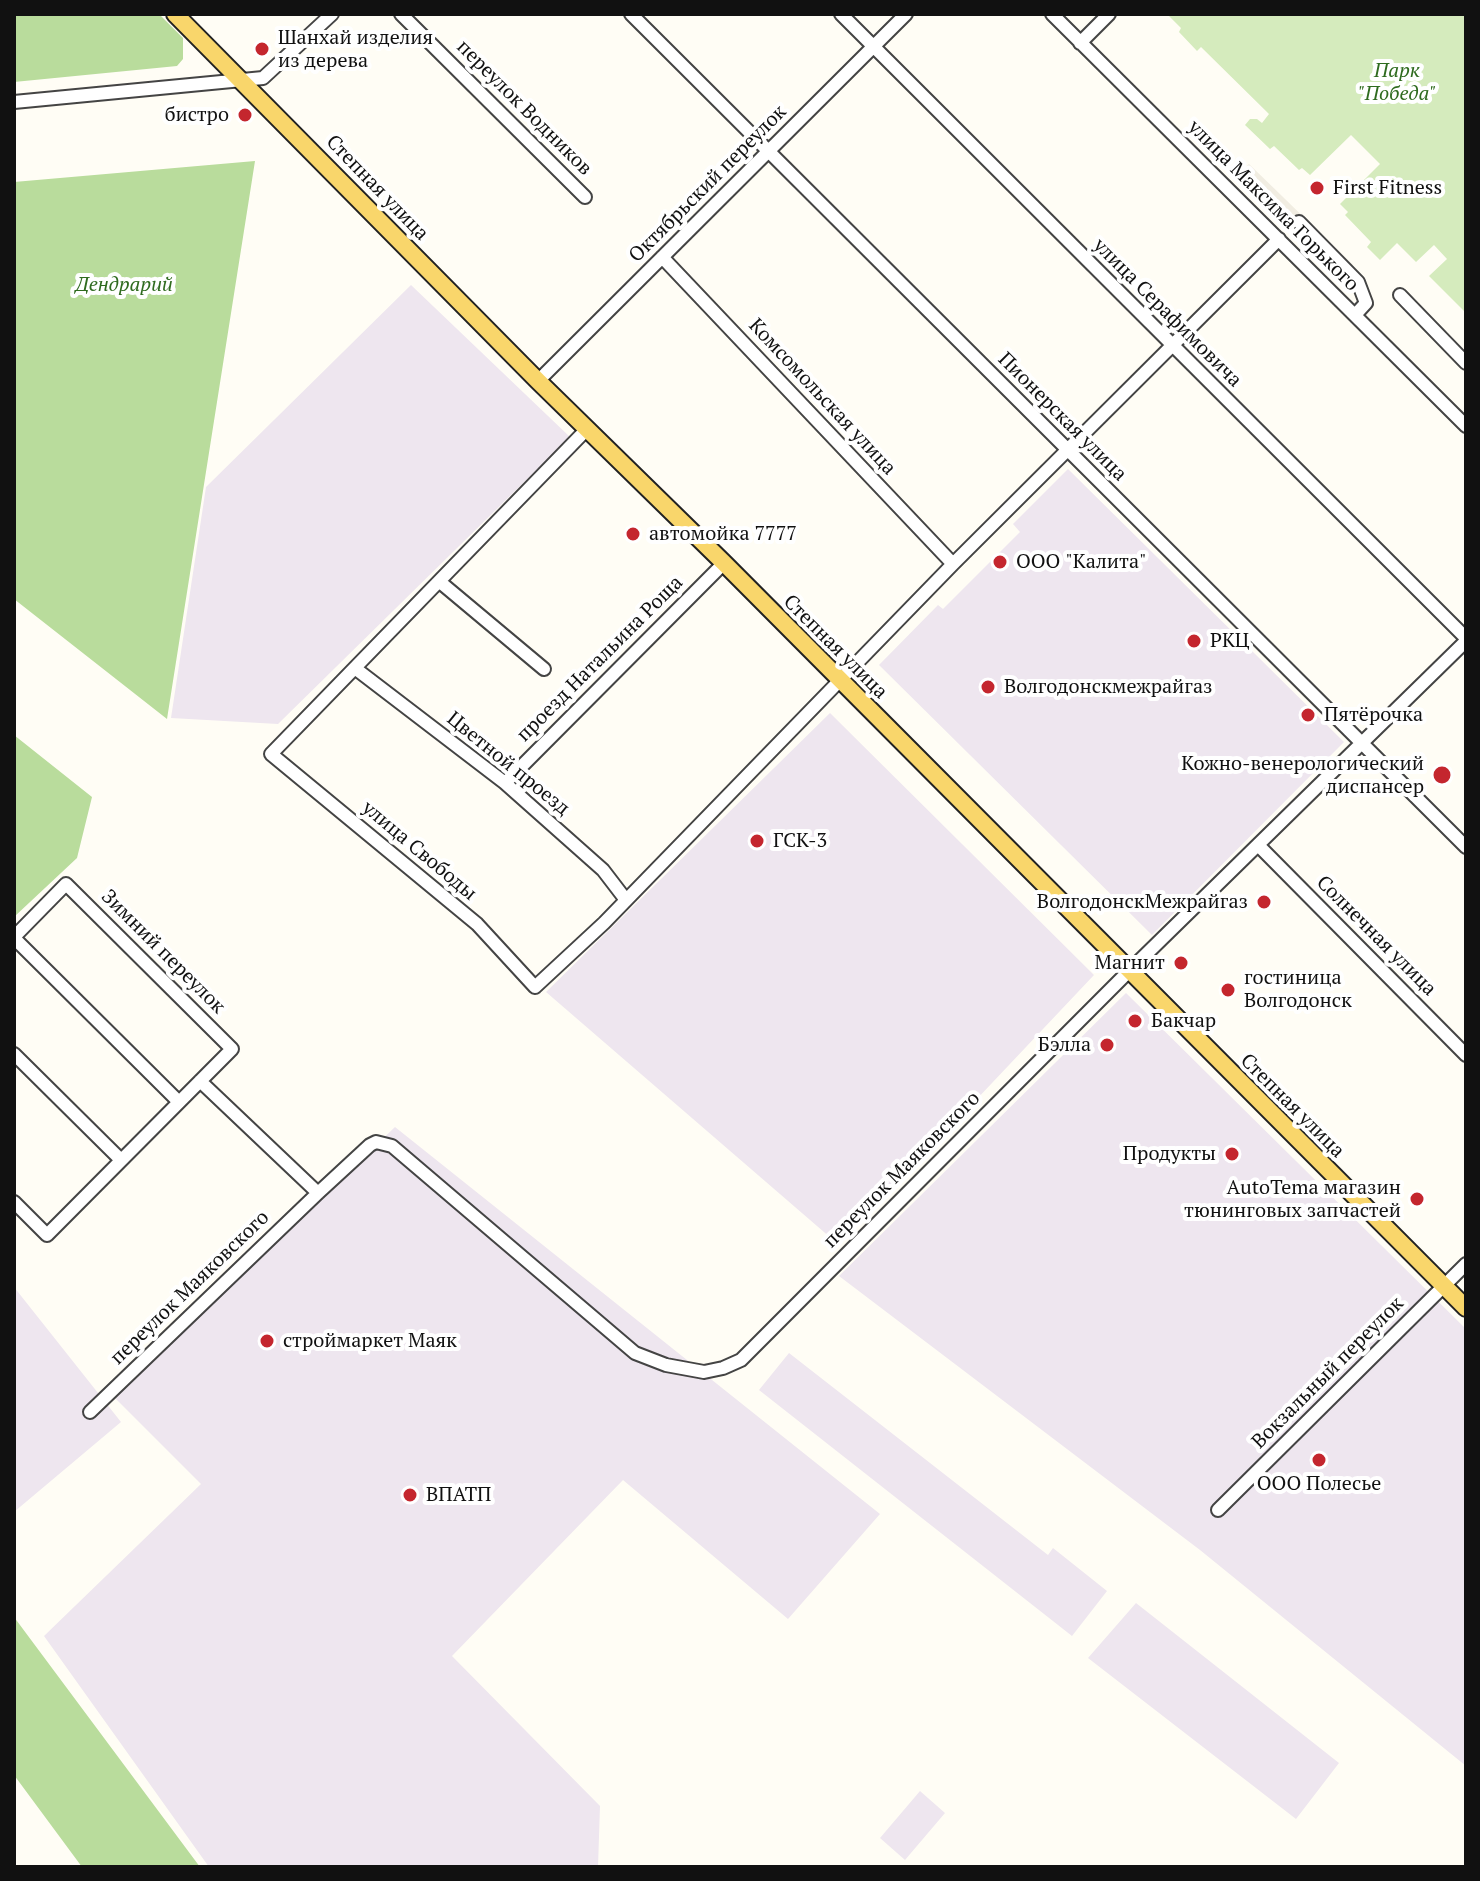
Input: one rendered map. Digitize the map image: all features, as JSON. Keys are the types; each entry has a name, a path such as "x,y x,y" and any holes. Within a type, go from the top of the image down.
{"main road":[{"name":"Степная улица","path":"175,14 1466,1308"}],"street":[{"path":"14,102 263,78 332,14"},
{"name":"переулок Водников","path":"401,14 585,197"},
{"name":"Пионерская улица","path":"631,14 1466,847"},
{"name":"улица Серафимовича","path":"841,14 1466,640"},
{"name":"Октябрьский переулок","path":"538,381 906,14"},
{"name":"улица Максима Горького","path":"1052,14 1466,426"},
{"path":"1080,43 1109,14"},
{"path":"1299,222 1358,282 1366,303 1355,315"},
{"path":"626,900 953,564 1279,239"},
{"name":"Комсомольская улица","path":"662,257 953,564"},
{"path":"1400,295 1466,363"},
{"path":"356,669 587,429"},
{"name":"проезд Натальина Роща","path":"505,783 724,563"},
{"name":"проезд Натальина Роща","path":"440,582 544,669"},
{"name":"переулок Маяковского","path":"90,1412 318,1193 376,1142 392,1146 635,1353 684,1370 704,1372 741,1360 1129,971 1466,640"},
{"name":"Цветной проезд","path":"356,669 505,783 603,870 626,900"},
{"name":"улица Свободы","path":"356,669 271,754 477,924 535,987 626,900"},
{"name":"Солнечная улица","path":"1258,845 1466,1055"},
{"name":"Зимний переулок","path":"14,937 66,884 232,1049 200,1081"},
{"path":"14,937 179,1102"},
{"path":"14,1054 121,1160"},
{"path":"14,1202 47,1235 200,1081 318,1193"},
{"name":"Вокзальный переулок","path":"1218,1510 1466,1264"}],"shaded area":[{"path":"1249,164 1353,265 1343,275 1240,172"},
{"path":"411,285 570,437 278,724 171,718 206,487"},
{"path":"1068,469 1344,742 1152,935 879,665 938,605 943,609 1020,532 1013,524"},
{"path":"830,713 1094,975 839,1245 546,992"},
{"path":"1126,993 1466,1329 1466,1766 1200,1550 839,1276"},
{"path":"395,1127 880,1514 788,1619 623,1480 452,1656 600,1806 598,1867 209,1867 44,1636 201,1484 114,1397"},
{"path":"14,1287 121,1422 14,1512"},
{"path":"789,1353 1048,1555 1053,1548 1107,1591 1072,1636 759,1390"},
{"path":"1136,1603 1339,1763 1296,1819 1088,1658"},
{"path":"920,1791 945,1813 905,1860 880,1838"}],"green space":[{"path":"14,14 159,14 183,38 183,59 177,66 14,82"},
{"name":"Парк \"Победа\"","path":"1167,14 1466,14 1466,313 1429,276 1447,259 1434,245 1416,262 1397,243 1380,260 1367,247 1371,242 1345,215 1348,212 1340,204 1380,164 1351,135 1310,175 1302,168 1299,170 1274,146 1270,149 1245,125 1250,119 1262,123 1269,114 1201,47 1197,51"},
{"name":"Дендрарий","path":"255,161 167,719 14,599 14,182"},
{"path":"14,735 92,797 77,858 14,917"},
{"path":"14,1617 200,1867 82,1867 14,1775"}],"place":[{"name":"Шанхай изделия из дерева","path":"262,49"},
{"name":"бистро","path":"245,115"},
{"name":"First Fitness","path":"1317,188"},
{"name":"автомойка 7777","path":"633,534"},
{"name":"ООО \"Калита\"","path":"1000,562"},
{"name":"РКЦ","path":"1194,641"},
{"name":"Волгодонскмежрайгаз","path":"988,687"},
{"name":"Пятёрочка","path":"1308,715"},
{"name":"Кожно-венерологический диспансер","path":"1442,775"},
{"name":"ГСК-3","path":"757,841"},
{"name":"ВолгодонскМежрайгаз","path":"1264,902"},
{"name":"Магнит","path":"1181,963"},
{"name":"гостиница Волгодонск","path":"1228,990"},
{"name":"Бакчар","path":"1135,1021"},
{"name":"Бэлла","path":"1107,1045"},
{"name":"Продукты","path":"1232,1154"},
{"name":"AutoTema магазин тюнинговых запчастей","path":"1417,1199"},
{"name":"строймаркет Маяк","path":"267,1341"},
{"name":"ООО Полесье","path":"1319,1460"},
{"name":"ВПАТП","path":"410,1495"}]}
